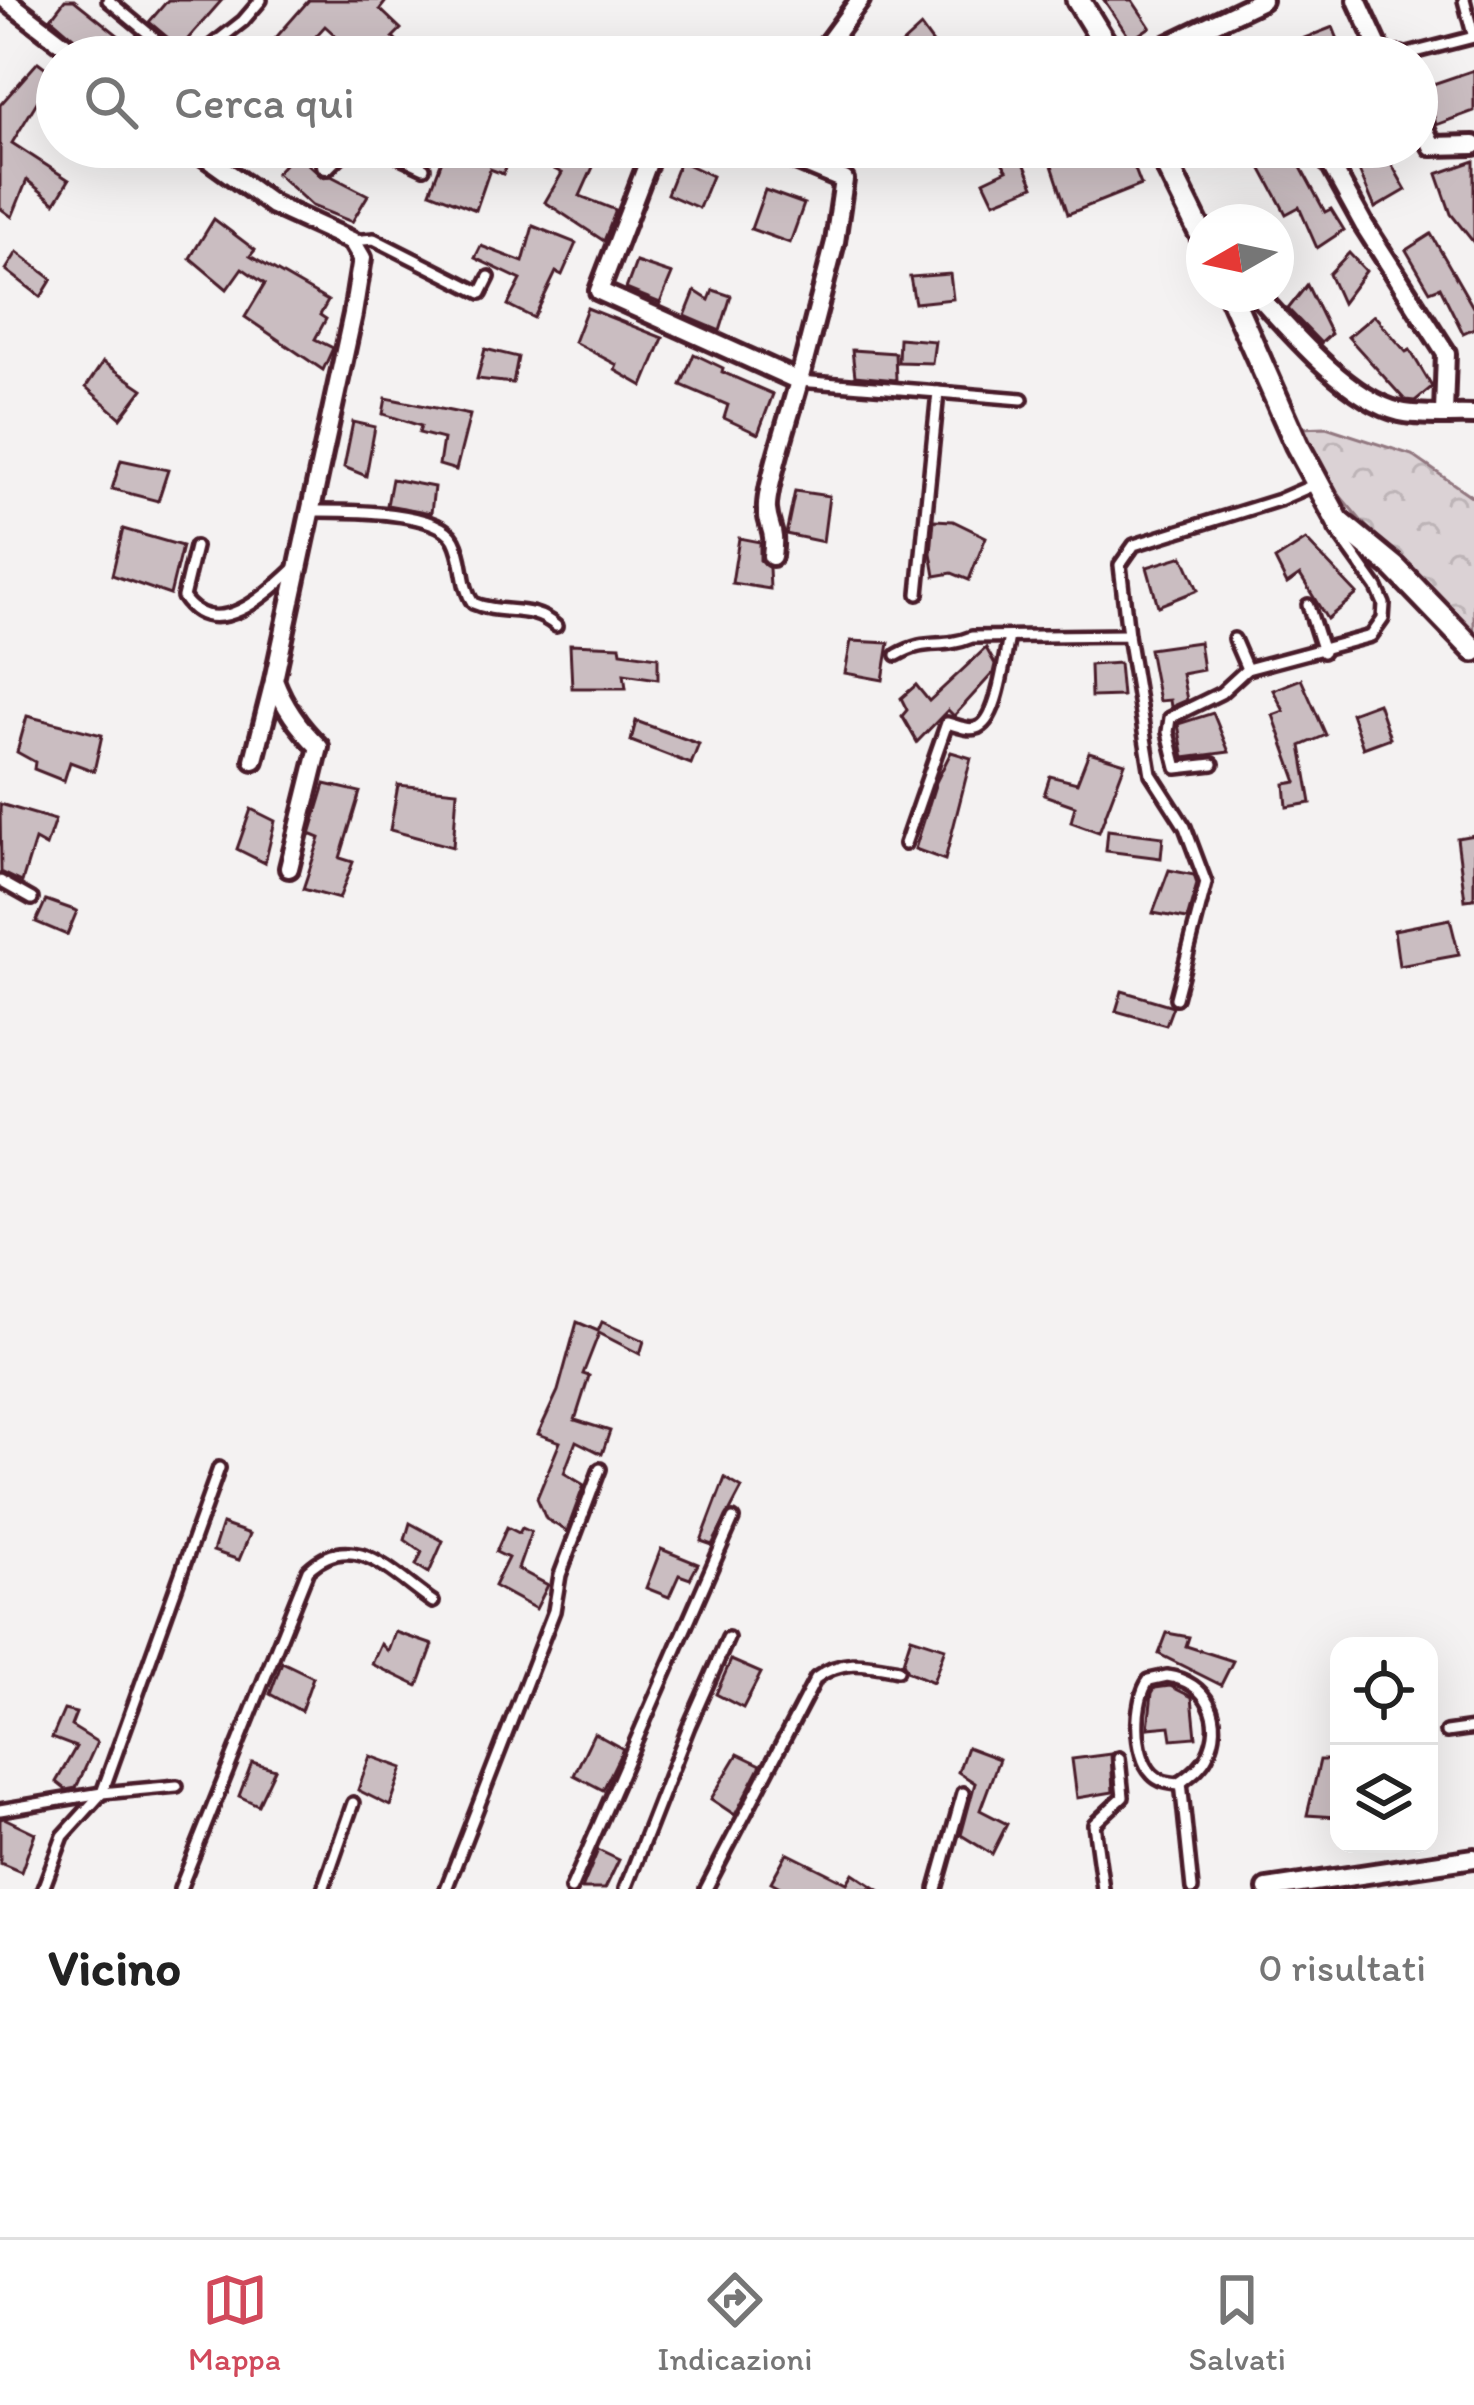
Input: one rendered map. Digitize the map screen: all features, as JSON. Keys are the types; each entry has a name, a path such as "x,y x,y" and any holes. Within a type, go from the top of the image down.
{"street":[{"path":"833,36 860,0"},
{"path":"1078,0 1100,36"},
{"path":"1187,36 1262,0"},
{"path":"1357,0 1373,36"},
{"path":"2,2 50,36"},
{"path":"1438,146 1474,145"},
{"path":"221,168 273,205 352,241 362,258 254,760"},
{"path":"645,168 598,291 799,381"},
{"path":"772,556 775,537 766,514 769,493 835,242 844,180 815,168"},
{"path":"1168,168 1186,204"},
{"path":"1333,168 1446,352 1444,413"},
{"path":"1239,312 1338,520 1394,568 1474,650"},
{"path":"1274,312 1318,358 1378,403 1409,413 1474,416"},
{"path":"274,680 281,700 319,747 289,868"},
{"path":"1268,1889 1327,1885 1474,1858"}],"lane":[{"path":"108,0 151,36"},
{"path":"224,36 261,0"},
{"path":"1438,45 1473,35 1465,0"},
{"path":"352,241 374,239 481,293 489,278"},
{"path":"799,381 1022,398"},
{"path":"918,594 938,392"},
{"path":"1175,998 1206,883 1185,827 1151,774 1120,566 1135,545 1320,487 1324,510 1377,588 1384,619 1371,636 1247,669 1221,693 1170,718 1168,731 1177,768 1213,764"},
{"path":"310,511 378,514 439,525 455,542 463,582 473,603 482,608 542,613 556,626"},
{"path":"195,547 183,597 201,613 233,614 246,609 298,566"},
{"path":"1308,605 1323,652"},
{"path":"897,655 919,642 938,645 972,637 1128,635"},
{"path":"905,844 947,723 973,730 993,714 1009,638"},
{"path":"1234,639 1247,669"},
{"path":"0,881 32,899"},
{"path":"43,1889 63,1836 102,1793 219,1468"},
{"path":"446,1889 554,1611 560,1575 600,1469"},
{"path":"571,1889 733,1520"},
{"path":"180,1889 308,1570 326,1553 344,1549 370,1558 433,1602"},
{"path":"626,1889 728,1639"},
{"path":"706,1889 816,1678 847,1662 898,1670"},
{"path":"1167,1676 1187,1679 1202,1689 1213,1727 1208,1755 1181,1782 1164,1782 1149,1772 1142,1749 1140,1692 1149,1680 1167,1676"},
{"path":"1446,1732 1474,1728"},
{"path":"1103,1889 1094,1824 1123,1797 1119,1758"},
{"path":"1181,1782 1192,1889"},
{"path":"0,1810 177,1786"},
{"path":"935,1889 964,1793"},
{"path":"323,1889 353,1803"}],"green space":[{"path":"1326,427 1412,455 1474,498 1474,634 1330,484 1299,428"}],"building":[{"path":"65,0 74,0 119,36 72,36 51,18"},
{"path":"168,0 222,0 190,36 166,36 149,22"},
{"path":"309,0 387,0 380,9 401,29 394,36 336,36 325,26 316,36 277,36"},
{"path":"1104,0 1132,0 1150,27 1128,36"},
{"path":"1333,27 1337,36 1310,36"},
{"path":"36,64 36,104 12,143 36,159 36,168 51,168 69,180 55,203 27,180 12,217 0,208 0,105"},
{"path":"1474,70 1474,111 1438,124 1438,82"},
{"path":"1474,161 1474,243 1451,214 1437,174"},
{"path":"281,168 312,168 322,177 331,176 368,195 352,222 312,206 276,173"},
{"path":"439,168 505,168 503,174 490,169 476,210 430,192"},
{"path":"552,168 593,168 580,196 616,210 604,241 545,202 562,173"},
{"path":"677,168 695,168 712,176 699,208 667,194"},
{"path":"1026,168 1034,186 994,202 984,181 1007,170"},
{"path":"1053,168 1134,168 1141,185 1068,214"},
{"path":"1261,168 1301,168 1325,212 1331,209 1344,230 1317,248 1299,207 1281,204"},
{"path":"1358,168 1394,168 1406,190 1375,208"},
{"path":"765,190 804,204 790,243 751,229"},
{"path":"214,219 255,250 250,256 328,301 320,315 326,319 315,339 333,348 323,370 245,317 265,284 242,268 227,289 190,258"},
{"path":"533,226 576,243 534,318 508,305 521,280 475,258 481,246 523,262"},
{"path":"1431,234 1474,309 1474,328 1463,333 1440,287 1430,291 1406,250"},
{"path":"17,252 52,279 41,297 6,270"},
{"path":"1349,253 1366,271 1342,303 1329,274"},
{"path":"636,262 672,274 660,303 626,289"},
{"path":"950,274 953,299 915,303 910,277"},
{"path":"1307,285 1331,334 1321,343 1291,312"},
{"path":"713,290 731,296 720,331 685,316 695,291 709,300"},
{"path":"587,308 663,338 643,386 615,370 617,365 574,342"},
{"path":"1374,315 1406,352 1410,350 1432,387 1415,401 1405,400 1348,337"},
{"path":"899,338 935,341 932,363 898,362"},
{"path":"485,349 518,357 513,383 477,379"},
{"path":"852,350 895,353 896,380 855,376"},
{"path":"694,354 773,394 758,434 724,418 728,405 681,385"},
{"path":"103,362 143,389 121,418 86,387"},
{"path":"386,398 470,415 456,470 439,465 443,439 419,433 421,426 383,414"},
{"path":"353,422 375,427 366,476 344,467"},
{"path":"121,460 168,470 158,501 112,489"},
{"path":"392,479 434,487 431,513 387,505"},
{"path":"795,491 829,496 823,542 786,534"},
{"path":"934,520 953,521 986,537 969,580 952,573 935,576"},
{"path":"123,529 182,546 170,595 112,575"},
{"path":"739,538 760,542 760,560 769,568 770,589 732,583"},
{"path":"1306,540 1357,594 1327,619 1300,575 1287,584 1275,560"},
{"path":"1183,556 1198,590 1158,606 1147,567"},
{"path":"851,641 889,643 883,680 845,673"},
{"path":"1199,642 1203,670 1182,674 1187,700 1171,707 1170,700 1159,701 1149,649"},
{"path":"570,644 620,646 621,652 658,657 658,679 624,674 626,688 572,688"},
{"path":"986,648 995,664 993,673 954,716 948,710 917,742 902,716 907,710 901,698 916,685 929,701"},
{"path":"1119,663 1122,696 1091,697 1090,665"},
{"path":"1301,679 1326,735 1301,746 1311,803 1287,807 1285,784 1297,782 1273,715 1284,711 1273,690"},
{"path":"1378,703 1390,738 1363,748 1351,713"},
{"path":"1213,713 1229,752 1184,758 1178,724"},
{"path":"27,716 102,735 94,771 70,762 64,781 34,769 35,762 17,752"},
{"path":"636,721 699,744 691,764 631,741"},
{"path":"951,752 971,758 945,860 915,849 936,782"},
{"path":"1089,752 1125,763 1099,832 1071,822 1075,806 1044,795 1050,776 1077,783"},
{"path":"325,784 360,792 340,858 353,862 339,899 303,889 320,838 310,834"},
{"path":"398,785 457,791 453,847 390,830"},
{"path":"0,804 55,820 46,846 35,840 22,882 1,872"},
{"path":"251,809 275,821 265,863 237,849"},
{"path":"1108,830 1163,837 1161,858 1106,851"},
{"path":"1474,835 1474,899 1465,900 1457,838"},
{"path":"1169,870 1194,875 1197,884 1187,919 1153,913"},
{"path":"46,900 77,911 67,935 36,922"},
{"path":"1450,919 1459,955 1399,966 1394,930"},
{"path":"1122,991 1173,1006 1166,1025 1116,1011"},
{"path":"577,1322 598,1331 602,1322 644,1341 640,1354 599,1333 583,1374 589,1376 575,1420 610,1431 602,1454 576,1441 564,1473 584,1485 567,1531 546,1519 537,1498 560,1442 538,1434 558,1391"},
{"path":"725,1478 742,1488 712,1545 701,1541"},
{"path":"410,1523 443,1541 429,1573 416,1565 422,1552 405,1540"},
{"path":"222,1524 250,1534 239,1560 213,1551"},
{"path":"507,1527 531,1532 518,1569 548,1585 536,1609 494,1586 508,1558 496,1552"},
{"path":"661,1549 698,1564 690,1579 679,1575 669,1597 646,1588"},
{"path":"395,1632 433,1645 418,1686 372,1664 381,1644 388,1651"},
{"path":"1167,1633 1189,1637 1186,1646 1233,1661 1221,1685 1159,1654"},
{"path":"911,1637 945,1648 933,1682 907,1671 903,1662"},
{"path":"731,1660 761,1673 743,1708 716,1694"},
{"path":"282,1662 313,1677 301,1711 270,1694"},
{"path":"1170,1686 1192,1697 1196,1737 1172,1739 1170,1726 1148,1728 1152,1693"},
{"path":"64,1710 76,1713 71,1726 97,1742 76,1788 66,1790 56,1782 76,1747 52,1738"},
{"path":"594,1733 623,1749 603,1790 574,1775"},
{"path":"967,1747 999,1759 980,1810 1007,1824 992,1854 961,1835 975,1783 958,1772"},
{"path":"738,1754 761,1765 735,1815 711,1799"},
{"path":"1111,1754 1113,1792 1077,1798 1072,1759"},
{"path":"370,1756 403,1768 390,1806 358,1790"},
{"path":"1320,1760 1330,1760 1330,1817 1307,1815"},
{"path":"252,1762 275,1769 258,1805 239,1796"},
{"path":"0,1819 35,1833 21,1872 0,1863"},
{"path":"598,1850 619,1860 605,1889 582,1889"},
{"path":"787,1853 847,1883 853,1873 877,1889 784,1889 771,1882"}]}
